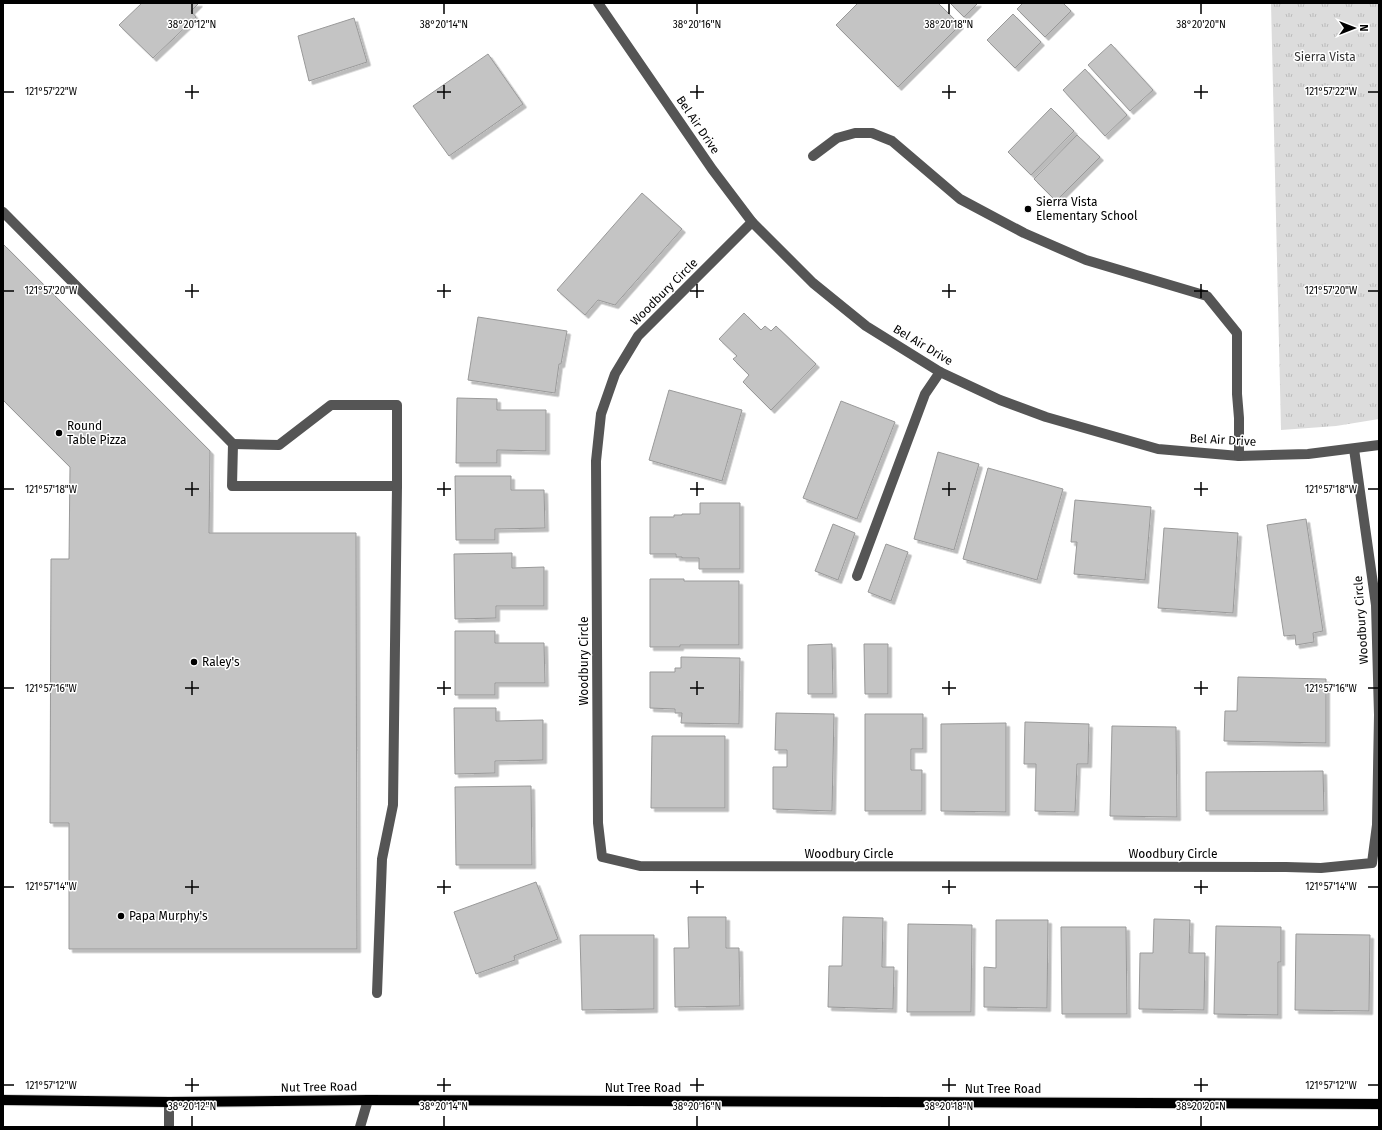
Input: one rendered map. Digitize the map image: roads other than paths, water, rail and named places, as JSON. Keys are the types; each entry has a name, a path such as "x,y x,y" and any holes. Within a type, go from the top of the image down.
{"main road":[{"name":"Nut Tree Road","path":"3,1100 170,1102 368,1100 1379,1104"}],"street":[{"name":"Bel Air Drive","path":"598,3 712,169 752,222 818,288 866,326 940,372 1000,400 1046,417 1158,449 1239,456 1308,454 1379,445"},
{"path":"812,156 837,138 855,133 872,133 892,141 960,198 1024,233 1086,260 1207,296 1237,333 1239,456"},
{"path":"3,212 233,444 279,445 331,405 397,405 398,486 393,805 382,859 378,993"},
{"name":"Woodbury Circle","path":"752,222 638,336 616,374 601,414 596,461 596,477 598,823 602,857 640,866 1321,868 1372,863 1378,825 1379,723 1376,605 1354,449"},
{"path":"857,576 925,394 940,372"},
{"path":"233,444 232,486 398,486"},
{"path":"360,1127 368,1100"},
{"path":"169,1127 170,1102"}],"place":[{"name":"Sierra Vista Elementary School","path":"1028,209"},
{"name":"Round Table Pizza","path":"59,433"},
{"name":"Raley's","path":"194,662"},
{"name":"Papa Murphy's","path":"121,916"}],"park label":[{"name":"Sierra Vista","path":"1325,57"}]}
